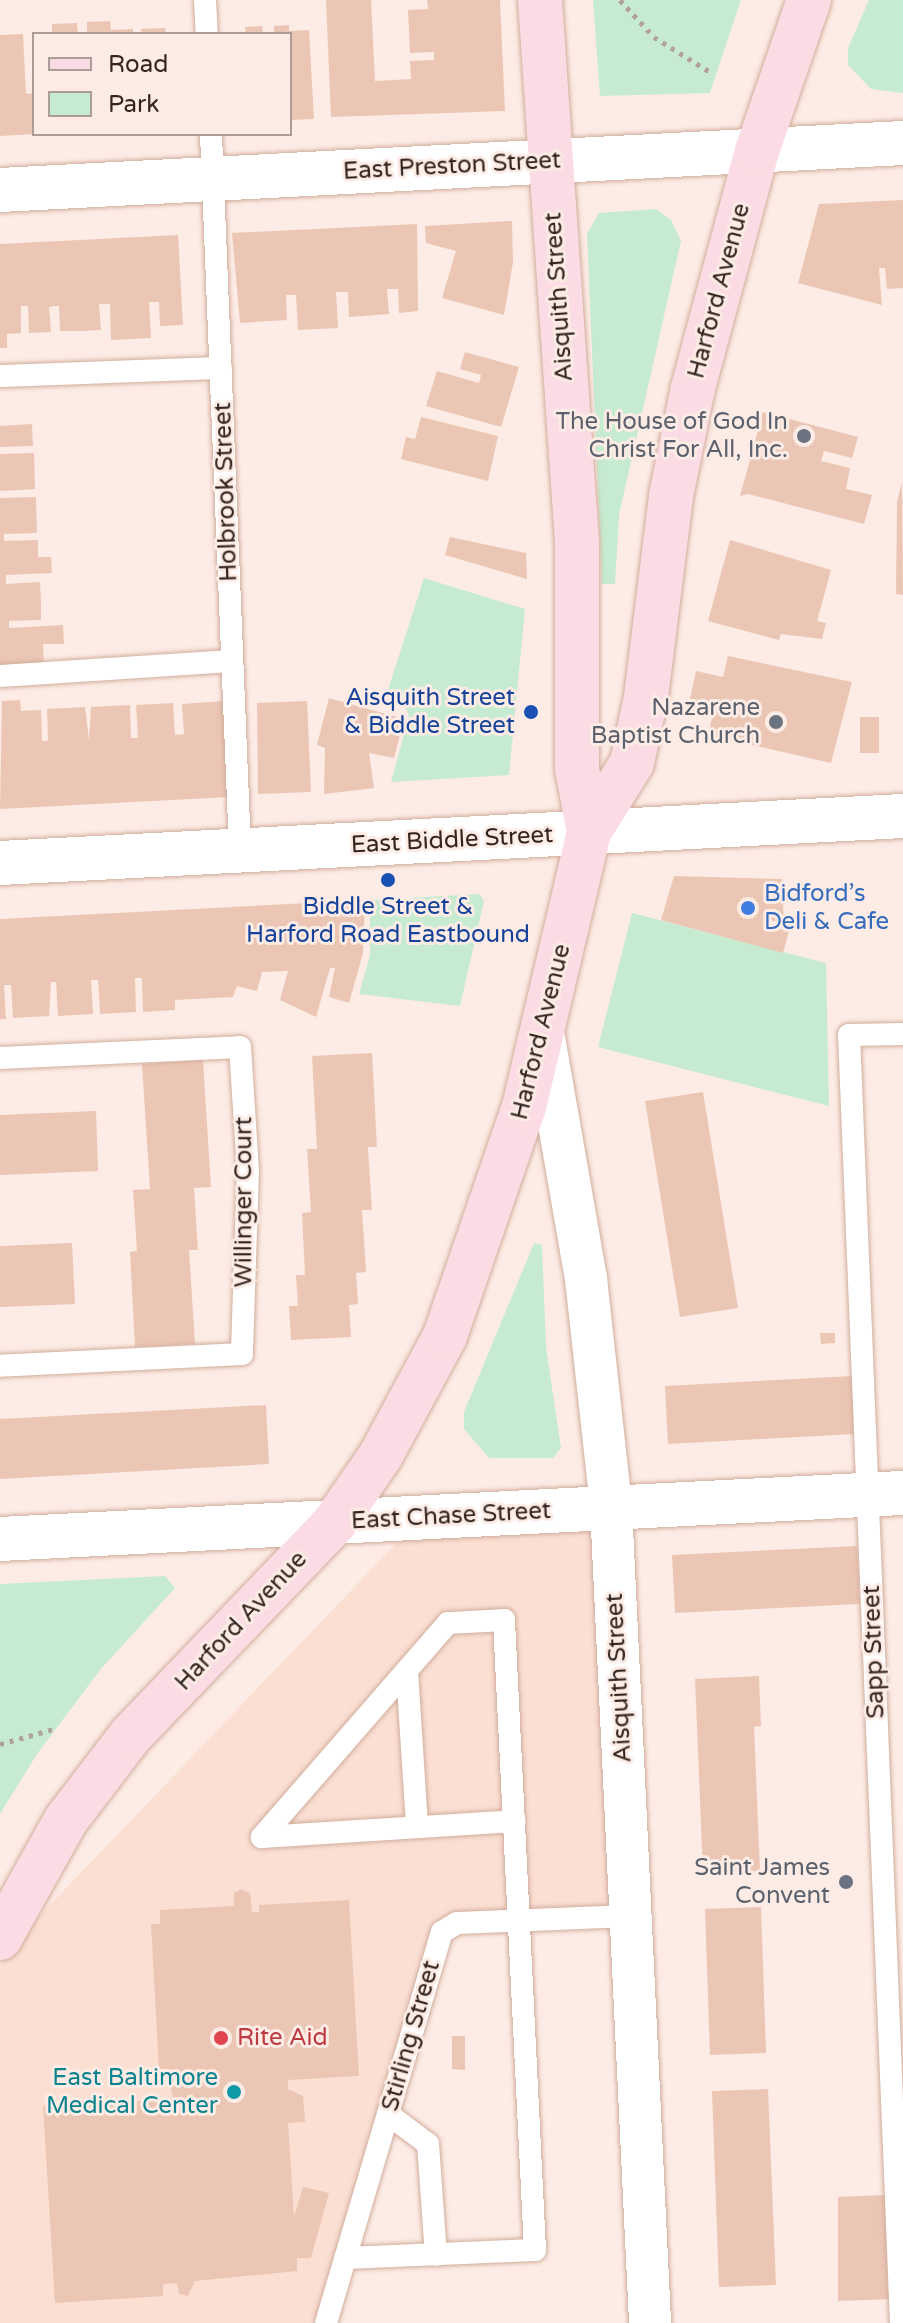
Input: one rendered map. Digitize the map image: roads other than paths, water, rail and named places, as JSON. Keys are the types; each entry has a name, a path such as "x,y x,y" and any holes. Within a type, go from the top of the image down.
{"main road":[{"name":"Aisquith Street","path":"540,0 577,543 577,769 589,832"},
{"name":"Harford Avenue","path":"0,1938 66,1820 131,1735 335,1522 381,1455 445,1336 544,1038 589,832 632,763 646,697 659,579 681,450 757,151 809,0"},
{"name":"East Preston Street","path":"0,190 903,143"},
{"name":"East Biddle Street","path":"0,863 903,816"},
{"name":"East Chase Street","path":"0,1539 885,1494"}],"street":[{"name":"Aisquith Street","path":"544,1038 586,1279 611,1507 650,2323"}],"lane":[{"path":"205,0 207,32"},
{"name":"Holbrook Street","path":"211,136 240,850"},
{"path":"0,376 221,368"},
{"path":"0,676 232,661"},
{"name":"Sapp Street","path":"901,2323 885,1494 849,1035 903,1034"},
{"name":"Willinger Court","path":"0,1058 240,1047 248,1170 242,1354 0,1366"},
{"path":"345,2258 535,2250 520,1920 504,1620 448,1623 262,1837 514,1821"},
{"path":"407,1671 417,1827"},
{"name":"Stirling Street","path":"326,2323 442,1932 457,1923 630,1916"},
{"path":"388,2114 428,2144 436,2255"}],"place":[{"name":"The House of God In Christ For All, Inc.","path":"804,436"},
{"name":"Aisquith Street & Biddle Street","path":"531,712"},
{"name":"Nazarene Baptist Church","path":"776,722"},
{"name":"Biddle Street & Harford Road Eastbound","path":"388,880"},
{"name":"Bidford’s Deli & Cafe","path":"748,908"},
{"name":"Saint James Convent","path":"846,1882"},
{"name":"Rite Aid","path":"221,2038"},
{"name":"East Baltimore Medical Center","path":"234,2092"}]}
